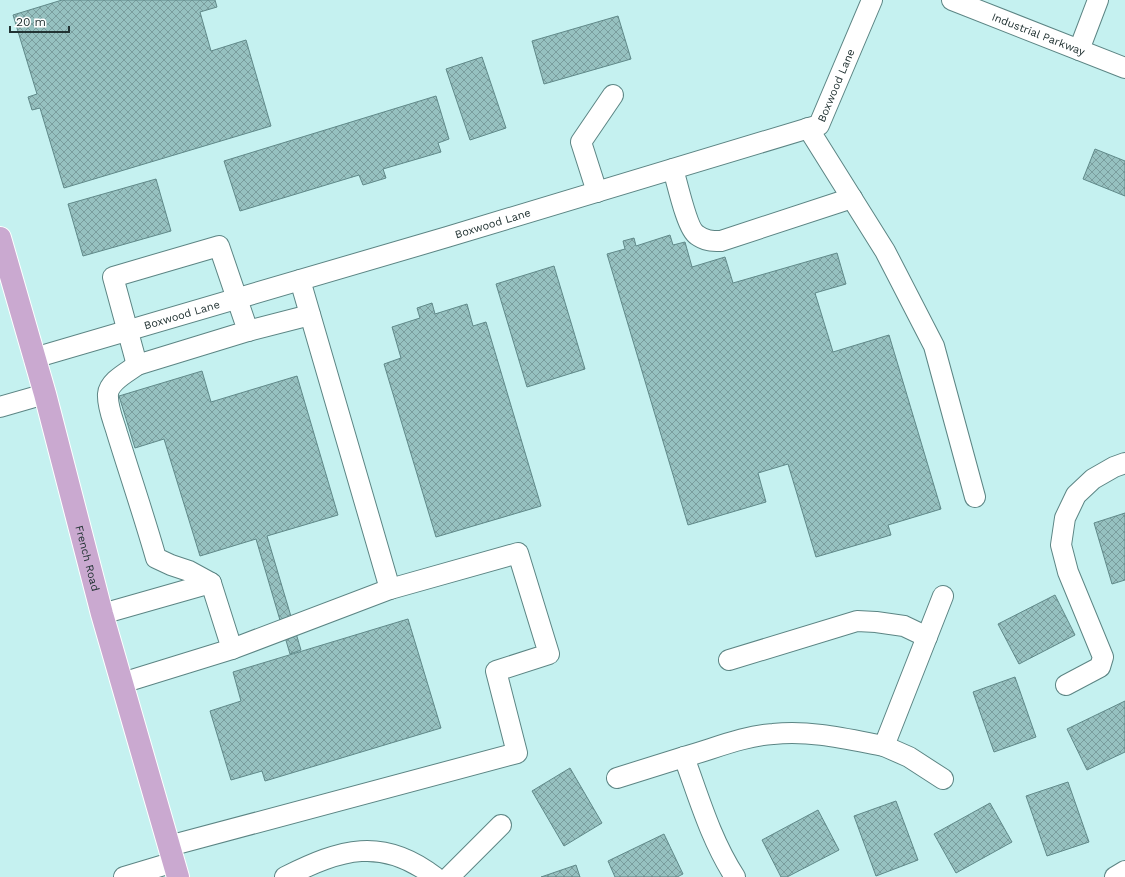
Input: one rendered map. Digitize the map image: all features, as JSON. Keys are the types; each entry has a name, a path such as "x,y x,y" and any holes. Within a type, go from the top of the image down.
{"main road":[{"name":"French Road","path":"0,238 45,394 102,614 174,862"}],"street":[{"name":"Boxwood Lane","path":"34,358 237,299 819,125 872,0"},
{"name":"Industrial Parkway","path":"952,0 1125,68"},
{"path":"1079,50 1098,0"},
{"path":"597,192 581,142 613,95"},
{"path":"808,128 885,251 934,346 975,497"},
{"path":"673,169 690,226 695,235 706,240 720,241 852,198"},
{"path":"137,365 113,277 219,246 248,331"},
{"path":"300,280 390,589"},
{"path":"232,649 211,583 189,571 156,558 125,460 110,407 108,394 111,387 118,379 137,365 248,331 310,315"},
{"path":"0,407 45,394"},
{"path":"1066,685 1100,667 1103,657 1068,572 1061,545 1065,518 1076,495 1093,478 1125,463"},
{"path":"122,683 232,649 390,589 518,554 548,654 496,672 517,753 124,877"},
{"path":"102,614 211,583"},
{"path":"884,746 943,596"},
{"path":"729,660 856,621 904,626 927,636"},
{"path":"617,778 749,738 772,734 800,732 826,735 884,746 909,757 943,778"},
{"path":"684,757 710,831 735,877"},
{"path":"449,877 501,825"},
{"path":"286,877 316,862 344,853 369,850 398,855 423,868 435,877"},
{"path":"1115,877 1125,871"}],"building":[{"path":"62,0 215,0 217,7 200,12 211,51 246,40 271,126 64,188 40,108 32,110 28,97 37,94 13,15"},
{"path":"618,16 631,59 544,84 532,41"},
{"path":"482,57 506,128 470,140 446,69"},
{"path":"436,96 449,139 438,143 441,152 383,169 386,178 363,185 359,175 240,211 224,161"},
{"path":"1095,149 1125,161 1125,196 1083,179"},
{"path":"156,179 171,231 83,256 68,204"},
{"path":"670,235 673,245 685,242 692,267 725,257 733,283 837,253 846,284 815,293 833,352 889,335 941,509 888,525 891,535 816,557 788,464 758,473 766,502 688,525 607,254 625,249 623,241 634,238 636,246"},
{"path":"554,266 585,369 527,387 496,284"},
{"path":"432,303 435,314 467,304 473,326 486,322 541,506 436,537 384,364 401,358 392,327 420,318 417,308"},
{"path":"202,371 211,402 297,376 338,515 267,536 301,650 290,654 256,539 200,556 164,439 135,448 119,396"},
{"path":"1125,513 1125,580 1112,584 1094,523"},
{"path":"1055,595 1075,635 1019,664 998,624"},
{"path":"408,619 441,728 265,781 262,771 231,780 210,711 241,701 233,672"},
{"path":"1015,677 1036,737 994,752 973,692"},
{"path":"1125,701 1125,752 1087,770 1067,729"},
{"path":"570,768 602,823 564,846 532,791"},
{"path":"1068,782 1089,842 1047,856 1026,796"},
{"path":"896,801 918,860 876,876 854,816"},
{"path":"990,803 1012,842 956,873 934,834"},
{"path":"818,810 839,850 787,877 781,877 762,840"},
{"path":"664,834 683,874 677,877 615,877 608,861"},
{"path":"576,865 580,877 541,877"}]}
